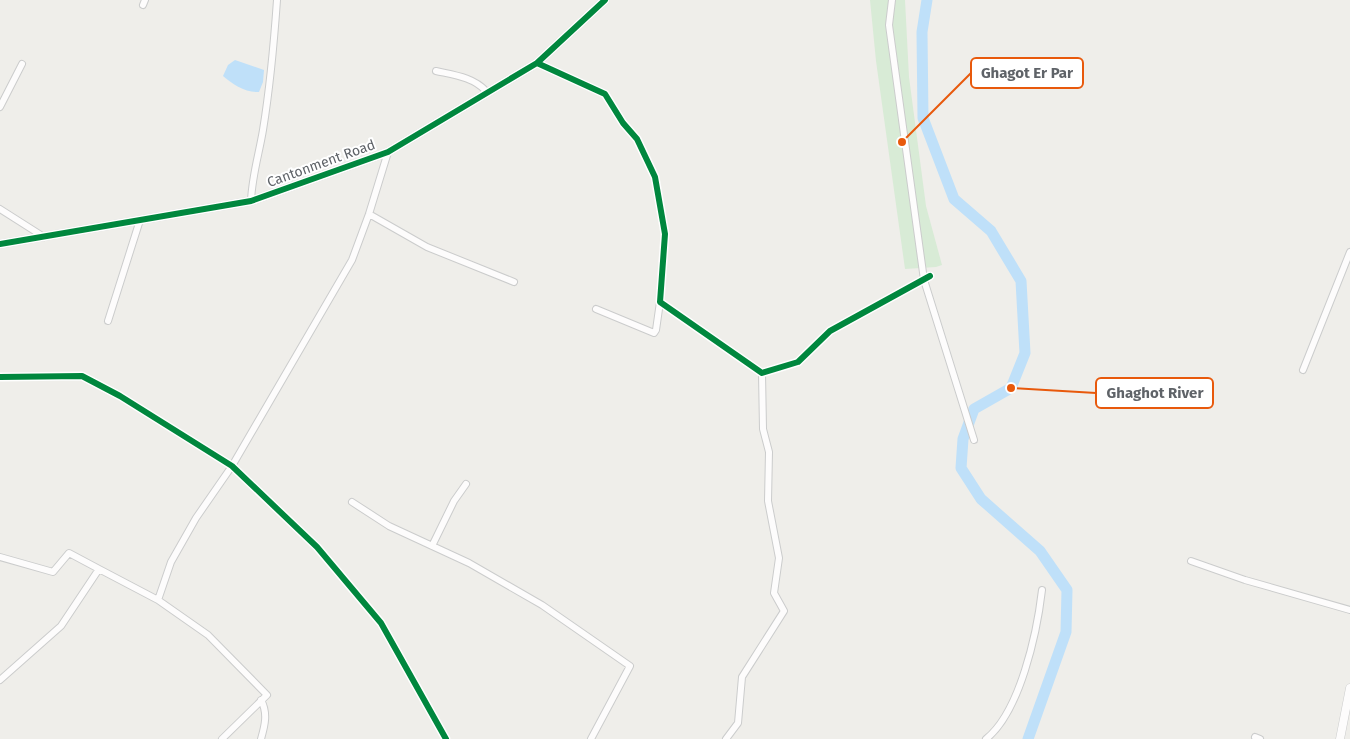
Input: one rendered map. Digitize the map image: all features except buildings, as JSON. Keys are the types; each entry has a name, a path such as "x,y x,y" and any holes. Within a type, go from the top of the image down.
{"street":[{"path":"251,201 252,178 262,139 269,92 277,0"},
{"name":"Cantonment Road","path":"0,244 251,201 388,152 486,91 537,63 605,0"},
{"path":"892,0 889,25 927,278 974,440"},
{"path":"537,63 605,94 623,123 637,139 655,177 664,234 660,302 656,330 654,333 596,309"},
{"path":"0,107 22,64"},
{"path":"436,71 466,78 480,85 486,91"},
{"path":"158,600 171,562 196,518 232,466 352,260 369,214 388,152"},
{"path":"0,209 44,237"},
{"path":"369,214 427,247 514,282"},
{"path":"108,321 140,220"},
{"path":"1303,370 1350,252"},
{"path":"762,373 798,362 830,331 927,278"},
{"path":"660,302 762,373"},
{"path":"726,739 738,723 742,677 784,611 774,593 779,558 768,501 769,452 763,429 762,373"},
{"path":"0,377 82,376 120,396 232,466 317,547 381,623 446,739"},
{"path":"432,546 454,501 466,484"},
{"path":"352,502 389,526 469,563 542,605 630,666 591,739"},
{"path":"0,557 53,572 69,553 158,600 208,634 267,695 222,739"},
{"path":"1191,560 1245,580 1350,610"},
{"path":"0,680 62,626 99,569"},
{"path":"986,739 1003,722 1017,695 1039,612 1042,590"},
{"path":"1340,739 1350,688"},
{"path":"261,700 266,709 265,726 261,739"}],"green space":[{"path":"870,0 905,0 909,77 926,206 942,265 936,267 905,269 876,61"}],"water":[{"path":"235,60 264,70 263,82 259,92 249,91 240,87 223,76 228,65"}],"waterway":[{"path":"927,0 922,32 923,118 954,199 991,231 1021,281 1025,353 1011,388 974,409 963,439 961,468 981,499 1040,551 1067,590 1066,632 1028,739"}],"cycle path":[{"path":"0,244 251,201 388,152 537,63 605,0"},
{"path":"537,63 605,94 623,123 637,139 655,177 665,234 660,302 762,373 798,362 830,331 930,276"},
{"path":"0,377 82,376 120,396 232,466 317,547 381,623 446,739"}],"place":[{"name":"Ghagot Er Par","path":"902,142"},
{"name":"Ghaghot River","path":"1011,388"}]}
